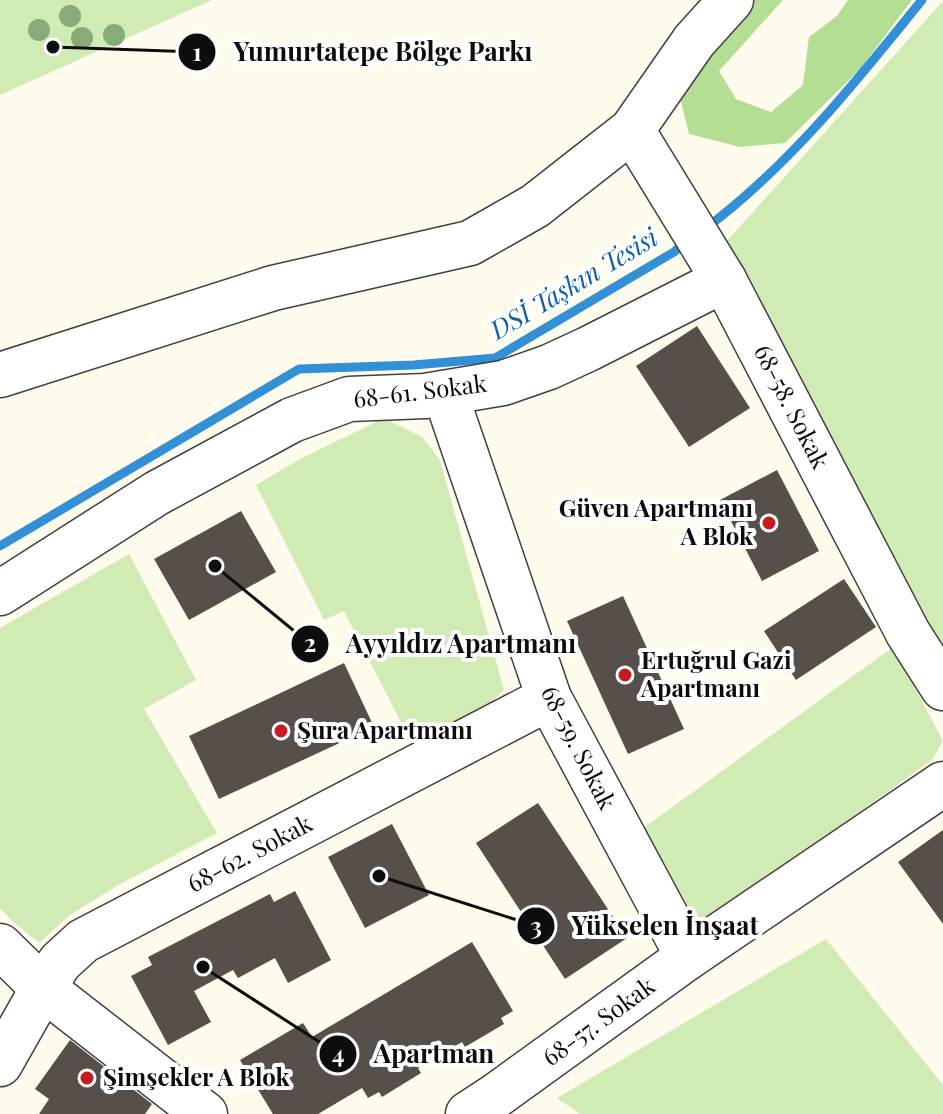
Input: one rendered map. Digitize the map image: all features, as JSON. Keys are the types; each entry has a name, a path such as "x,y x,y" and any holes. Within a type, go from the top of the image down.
{"street":[{"path":"0,375 273,288 470,243 500,228 535,206 632,130 694,41 731,0"},
{"name":"68-58. Sokak","path":"632,130 717,266 908,633 943,688"},
{"name":"68-61. Sokak","path":"0,593 157,493 292,420 349,399 445,393 503,383 549,367 588,349 717,266"},
{"name":"68-59. Sokak","path":"445,393 549,698 688,957"},
{"name":"68-62. Sokak","path":"0,1064 60,962 83,941 549,698"},
{"name":"68-57. Sokak","path":"491,1110 688,957 943,784"},
{"path":"0,946 43,988 205,1114"}],"green space":[{"path":"0,0 212,0 0,95"},
{"path":"743,0 783,0 719,71 736,99 771,112 803,85 809,37 837,16 848,0 912,0 860,69 785,143 740,147 689,134 678,90"},
{"path":"943,1 943,664 898,585 832,440 725,243"},
{"path":"384,418 422,437 440,460 504,690 484,709 410,740 344,611 324,620 256,485 300,459"},
{"path":"129,554 196,680 144,709 217,833 120,884 70,915 39,943 0,908 0,628"},
{"path":"893,647 943,741 933,759 707,922 690,914 642,829"},
{"path":"826,939 943,1085 943,1114 580,1114 557,1098"}],"building":[{"path":"697,326 750,408 689,447 636,366"},
{"name":"Güven Apartmanı A Blok","path":"777,470 819,551 762,581 720,500"},
{"path":"241,511 276,572 189,620 154,559"},
{"path":"844,579 876,627 796,680 764,631"},
{"name":"Ertuğrul Gazi Apartmanı","path":"623,596 684,729 628,754 567,621"},
{"name":"Şura Apartmanı","path":"344,663 374,727 219,799 189,736"},
{"path":"538,803 627,938 565,979 476,843"},
{"path":"392,824 429,895 365,928 328,857"},
{"path":"943,830 943,924 898,862"},
{"path":"295,891 331,960 288,983 275,958 238,978 233,970 194,991 211,1022 168,1045 131,976 152,965 148,957 270,894 274,902"},
{"path":"472,942 513,1011 501,1018 504,1024 465,1047 462,1042 418,1068 421,1073 382,1097 379,1092 368,1098 362,1088 318,1114 273,1114 240,1060 303,1023 312,1037"},
{"name":"Şimşekler A Blok","path":"70,1040 152,1104 145,1114 39,1114 49,1099 35,1089"}],"waterway":[{"name":"DSİ Taşkın Tesisi","path":"706,228 794,150 847,92 922,0"},
{"name":"DSİ Taşkın Tesisi","path":"0,546 299,369 414,365 495,358 674,252 687,241"}],"place":[{"name":"Yumurtatepe Bölge Parkı","path":"53,47"},
{"name":"Güven Apartmanı A Blok","path":"769,523"},
{"name":"Ayyıldız Apartmanı","path":"215,566"},
{"name":"Ertuğrul Gazi Apartmanı","path":"625,675"},
{"name":"Şura Apartmanı","path":"281,731"},
{"name":"Yükselen İnşaat","path":"379,876"},
{"name":"Apartman","path":"203,967"},
{"name":"Şimşekler A Blok","path":"87,1078"}]}
